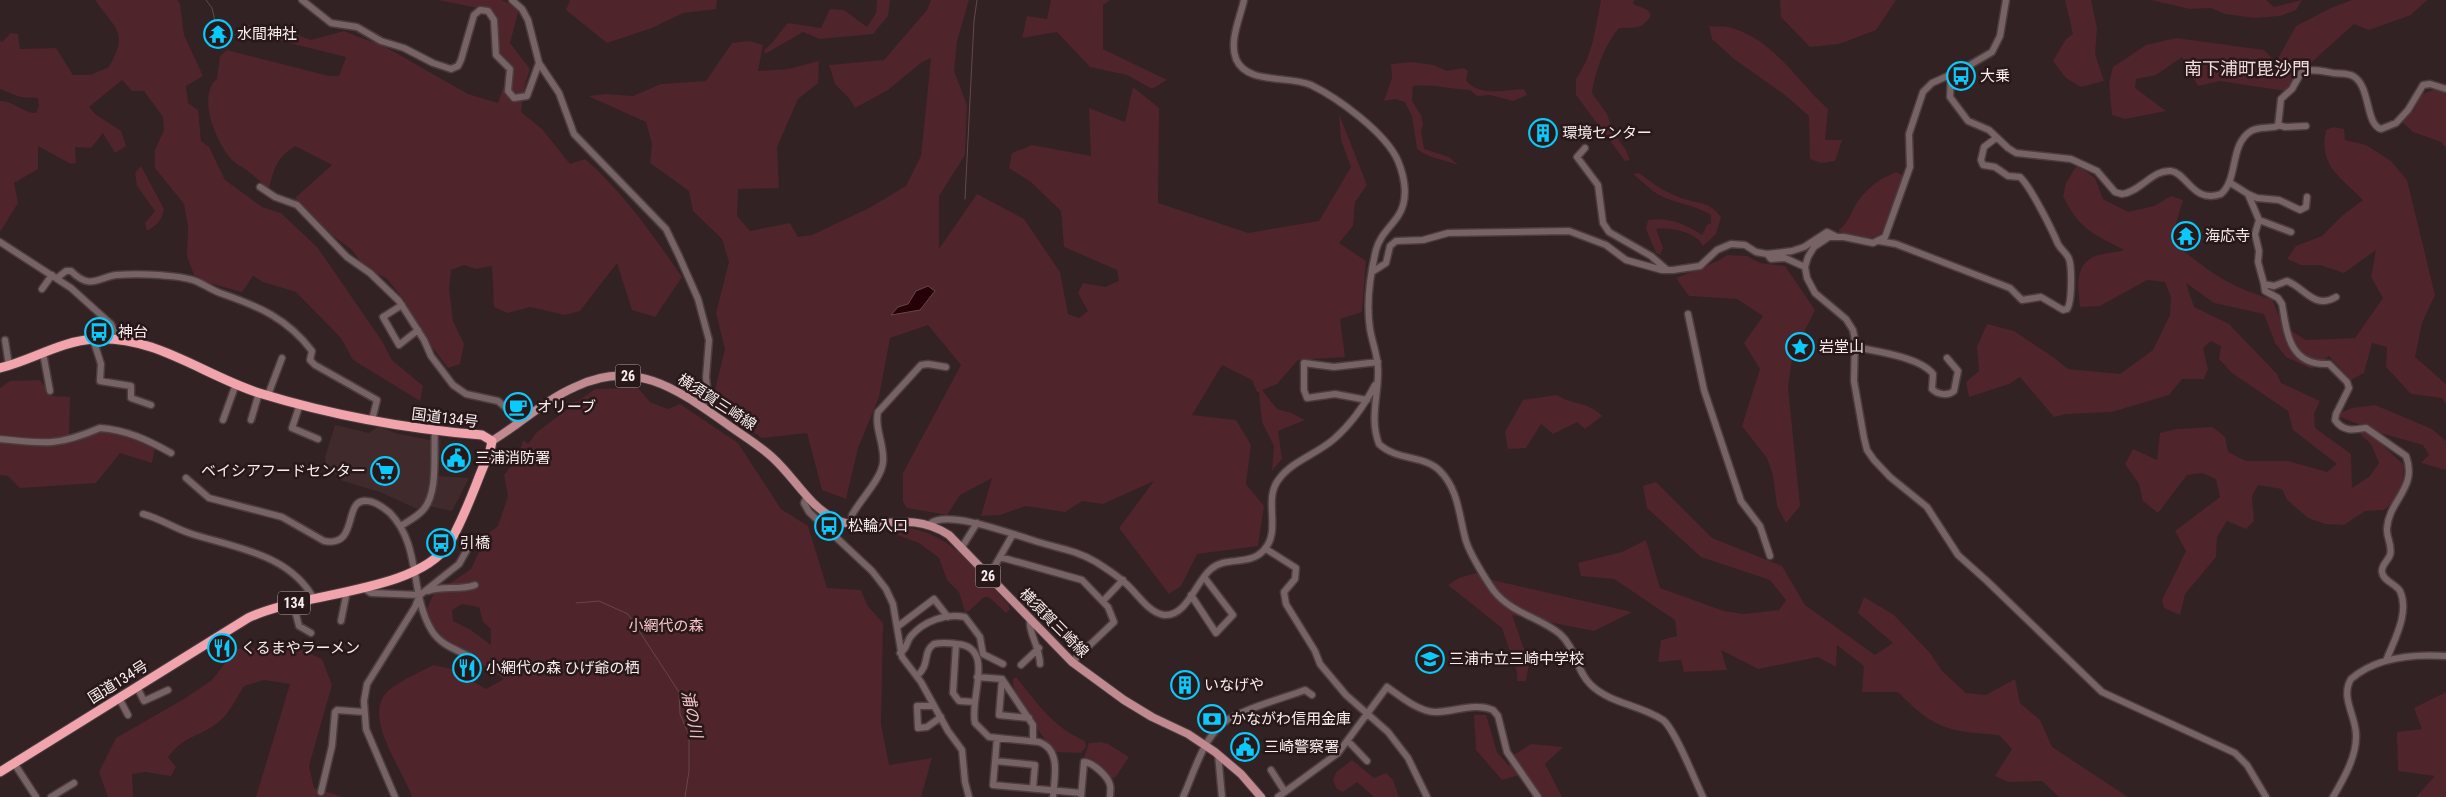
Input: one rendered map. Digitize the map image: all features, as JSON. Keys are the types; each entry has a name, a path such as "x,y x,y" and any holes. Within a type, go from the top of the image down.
{"highway":[{"name":"国道134号","path":"0,772 248,618 272,608 347,591 415,572 433,561 454,535 490,451 492,440 482,435 411,428 300,404 236,384 158,349 118,340 93,339 43,353 4,367"}],"main road":[{"name":"横須賀三崎線","path":"492,440 569,389 586,382 610,377 637,377 656,380 683,393 767,453 807,496 831,517 853,524 904,521 930,524 948,535 962,547 1030,621 1072,662 1130,704 1206,745 1218,754 1261,797"}],"street":[{"path":"302,0 331,23 357,27 381,41 404,48 433,63 451,69 458,66 461,60 474,14 480,10 488,11 494,20 496,55 510,69 508,91 514,98 527,96 539,63"},
{"path":"512,0 522,9 528,20 539,63 559,92 574,134 589,152 629,189 666,229 692,286 710,340 706,377 708,396 703,407"},
{"path":"1244,0 1235,34 1234,47 1236,58 1244,71 1266,78 1294,80 1331,96 1374,131 1393,152 1398,162 1404,184 1404,204 1400,214 1381,236 1372,272 1368,313 1378,362 1374,420 1379,444 1392,454 1428,464 1439,470 1449,482 1456,498 1470,550 1494,591 1518,612 1561,635 1571,648 1585,679 1594,688 1665,721 1703,797"},
{"path":"1879,241 1889,230 1908,174 1910,158 1909,134 1923,92 1932,83 1987,55 1995,47 2000,36 2006,0"},
{"path":"2278,125 2281,99 2293,88 2300,72 2320,70 2346,74 2355,78 2364,89 2374,124 2381,130 2396,123 2408,110 2423,85 2430,84 2446,89"},
{"path":"1951,74 1950,97 1968,121 1989,130 2008,148 2024,155 2071,159 2097,171 2120,194 2128,193 2158,174 2167,171 2180,175 2192,190 2211,195 2221,194 2229,182 2242,139 2254,129 2278,125 2285,127 2306,126"},
{"path":"1372,272 1386,263 1390,246 1396,241 1423,240 1448,233 1551,231 1581,234 1606,245 1626,260 1667,270 1700,266 1716,250 1731,244 1745,244 1756,252 1767,254 1797,249 1827,232 1835,236 1861,242 1879,241 1896,244 2010,288 2022,300 2041,296 2063,310 2067,309 2070,301 2069,260 2050,230 2027,185 2020,177 2004,174 1996,167 1983,165 1980,160 1984,147 1996,138"},
{"path":"1585,148 1577,157 1598,185 1603,223 1609,232 1651,256 1667,270"},
{"path":"2229,182 2257,198 2279,200 2300,210 2306,207 2307,197"},
{"path":"260,187 275,196 297,205 347,257 370,273 402,305 418,330 431,356 453,385 466,394 498,401 512,413 517,425"},
{"path":"2248,194 2259,220 2255,234 2259,251 2258,262 2265,291 2278,298 2282,304 2288,342 2304,359 2316,363 2329,364 2347,382 2349,388 2335,420 2340,426 2345,430 2366,428 2370,430 2384,443 2406,456 2408,462 2406,489 2393,507 2387,529 2390,554 2383,566 2382,573 2399,590 2403,607 2402,618 2386,661"},
{"path":"2259,220 2292,232"},
{"path":"1835,236 1823,240 1814,247 1805,267 1807,278 1815,292 1850,324 1854,335 1854,381 1867,450 1890,477 1927,507 1958,555 2102,692 2235,753 2246,765 2266,797"},
{"path":"0,242 54,276 111,324 118,340"},
{"path":"0,247 14,252"},
{"path":"1767,254 1771,259 1785,258 1805,267"},
{"path":"42,289 54,276 66,271 72,271 77,277 93,282 115,275 173,276 190,279 219,293 243,300 278,317 312,351 310,360 315,365 377,400 372,420"},
{"path":"2264,284 2274,286 2287,281 2300,288 2312,300 2318,302 2330,301 2336,297"},
{"path":"402,305 383,317 399,345 418,330"},
{"path":"1688,314 1704,390 1741,501 1760,526 1770,556"},
{"path":"93,339 101,364 100,381 131,386 131,398 151,405"},
{"path":"4,367 5,340"},
{"path":"1855,347 1898,356 1928,369 1933,374 1932,389 1936,393 1947,395 1954,391 1958,371 1947,358"},
{"path":"43,353 50,391"},
{"path":"251,420 282,358"},
{"path":"1368,400 1335,394 1307,398 1304,390 1304,363 1334,367 1378,362"},
{"path":"853,524 852,516 882,470 883,454 877,421 878,412 921,365 946,366"},
{"path":"223,420 236,384"},
{"path":"930,524 938,520 977,523 1077,552 1123,580 1154,611 1163,614 1178,611 1204,577 1216,565 1251,559 1266,549 1272,534 1273,488 1279,479 1334,439 1368,400 1376,384"},
{"path":"300,404 292,428 318,439"},
{"path":"0,439 43,444 66,442 100,428 119,430 144,438 171,453"},
{"path":"401,526 422,511 429,498 435,462 435,431"},
{"path":"186,478 209,498 282,517 324,541 330,542 340,541 344,537 355,505 360,501 368,500 382,507 401,526 408,541 428,622 437,638 456,651 469,656"},
{"path":"807,496 804,503 809,512 882,583 892,604 900,653 904,661 917,676 962,750 965,782 969,797"},
{"path":"143,514 191,534 225,543 271,560 293,571 303,580 314,599"},
{"path":"962,547 977,523"},
{"path":"989,576 1013,534"},
{"path":"395,797 368,735 364,712 367,684 415,607 421,594 459,564 468,548"},
{"path":"1266,549 1296,568 1296,579 1286,588 1284,595 1292,615 1320,664 1346,695 1388,732 1408,758 1427,797"},
{"path":"1000,557 1082,580 1108,606 1114,622 1072,662"},
{"path":"1191,595 1216,633 1233,615 1204,577"},
{"path":"1103,601 1123,580"},
{"path":"362,587 371,593 421,594 442,587 458,589 475,585"},
{"path":"341,621 347,591"},
{"path":"897,627 934,599 948,616"},
{"path":"294,603 299,626 311,633"},
{"path":"900,653 906,649 910,637 931,621 948,616 965,617 980,637 983,654 1003,664"},
{"path":"1030,621 1029,629 1039,648 1040,664"},
{"path":"917,676 926,666 931,646 939,642 969,645 976,651 979,658 974,718 976,725 986,736 1033,741 1046,745 1055,760 1053,794"},
{"path":"956,644 953,693 959,700 975,702"},
{"path":"1021,664 1039,648"},
{"path":"2333,797 2345,777 2356,739 2346,694 2348,683 2355,675 2386,661 2421,655 2446,656"},
{"path":"977,677 1002,680 1029,718 1034,729 1033,741"},
{"path":"1002,680 999,715 1029,718"},
{"path":"137,686 144,701 168,690"},
{"path":"1278,797 1330,761 1348,741 1387,687 1413,704 1433,712 1478,708 1493,710 1498,716 1507,752 1538,797"},
{"path":"1183,797 1206,745 1221,724 1231,718 1305,690 1312,694"},
{"path":"119,698 128,715"},
{"path":"934,706 917,706 918,728 926,727 941,717"},
{"path":"321,792 332,746 335,712 338,710 364,712"},
{"path":"997,738 993,785 1033,788 1053,794 1081,795 1084,762 1089,762 1108,779 1110,797"},
{"path":"1348,741 1367,760"},
{"path":"1218,754 1221,769 1222,797"},
{"path":"995,761 1035,765 1033,788"},
{"path":"14,763 36,797"},
{"path":"1270,770 1286,792"},
{"path":"51,797 74,783"}],"shaded area":[{"path":"928,286 935,291 920,310 891,315 898,307 908,304 916,291"},
{"name":"ベイシアフードセンター","path":"335,425 369,433 379,426 395,433 429,440 438,441 441,439 438,476 469,478 452,511 424,505 417,509 380,492 343,481 326,466 325,457"}],"green space":[{"path":"95,0 177,0 180,4 184,35 203,76 186,86 188,103 198,110 201,141 209,147 225,180 262,207 281,213 318,248 382,341 392,360 423,386 420,401 353,360 341,338 296,292 263,282 253,276 242,292 206,282 194,275 187,256 188,227 184,204 155,168 155,150 164,130 163,117 144,91 132,91 122,80 89,107 95,114 121,131 126,146 115,153 103,133 91,148 75,147 76,163 71,164 38,146 38,169 14,183 18,203 0,232 0,101 9,102 26,111 36,113 39,106 38,98 20,97 0,89 0,41 2,42 11,33 18,34 20,49 56,48 73,75 90,75 109,67 115,55 119,38 114,25"},
{"path":"438,0 502,0 519,9 510,43 530,69 525,84 521,112 542,129 570,164 585,159 613,186 637,215 682,277 655,317 632,310 617,263 580,311 565,315 530,307 508,313 494,307 492,266 476,269 464,265 451,270 449,289 453,321 464,344 460,364 448,368 421,332 405,301 386,278 365,268 352,250 328,232 295,198 332,165 295,146 280,160 272,175 269,189 226,153 211,120 208,97 211,87 217,79 220,56 227,50 329,76 339,76 346,57 245,32 243,24 257,26 265,33 277,27 311,40 344,31 382,45 468,94 498,103 504,86 505,69 495,58 491,22 483,9"},
{"path":"570,0 717,0 716,9 683,13 652,28 607,43 566,10"},
{"path":"877,0 890,0 888,16 873,34 820,39 803,32 765,54 764,50 788,23 821,28 830,9 844,10 867,27 876,13"},
{"path":"931,0 969,0 957,41 954,71 967,105 965,155 939,196 939,249 977,194 1024,219 1060,272 1068,314 1079,318 1088,311 1078,293 1083,283 1105,287 1119,281 1117,270 1064,247 1061,211 1031,182 1009,168 1012,153 1032,145 1091,156 1089,108 1125,122 1133,87 1159,108 1158,203 1248,233 1319,221 1351,167 1341,140 1339,114 1367,185 1355,202 1353,226 1339,243 1366,261 1362,312 1340,319 1345,357 1298,360 1277,384 1262,390 1277,409 1305,420 1278,431 1282,459 1272,471 1274,446 1262,422 1259,392 1257,392 1252,380 1222,365 1192,415 1236,420 1251,445 1246,484 1264,506 1258,546 1197,554 1181,586 1169,594 1119,528 1154,481 1103,504 1082,501 1065,512 1026,506 1000,515 981,516 992,478 960,495 947,515 907,508 903,502 903,473 961,365 928,325 890,338 879,397 858,448 846,499 822,490 807,433 762,438 712,402 725,349 716,313 729,262 722,239 693,211 689,191 650,163 652,144 646,122 588,96 606,94 633,96 661,84 706,81 732,43 750,41 763,45 758,71 788,69 819,61 818,83 798,99 777,147 779,188 738,189 737,216 750,231 790,223 798,237 812,235 871,207 906,186 921,156 931,58 922,62 888,90 855,108 849,98 835,84 829,65 884,60 927,10"},
{"path":"1051,0 1110,0 1103,5 1103,49 1167,80 1152,89 1127,75 1090,67 1057,32 1022,38 1027,16 1047,19"},
{"path":"1601,0 1634,0 1633,4 1648,10 1651,16 1640,26 1619,28 1605,50 1593,85 1592,93 1607,114 1613,132 1626,150 1630,160 1625,161 1576,95 1576,79 1586,62 1593,41"},
{"path":"1780,0 1896,0 1876,30 1839,44 1810,47 1781,17"},
{"path":"2065,0 2091,0 2097,28 2095,54 2104,81 2081,87 2066,78 2053,61 2066,39 2073,34"},
{"path":"2151,0 2266,0 2274,7 2302,0 2296,10 2280,16 2255,18 2225,14 2211,8 2190,9"},
{"path":"2352,0 2427,0 2411,15 2369,30 2354,24 2313,61 2285,91 2220,81 2198,86 2182,57 2156,75 2136,79 2135,88 2166,111 2125,119 2112,115 2109,83 2113,67 2146,45 2176,38 2264,50 2276,62 2296,26 2331,8"},
{"path":"1709,26 1728,27 1744,32 1758,40 1783,61 1828,109 1825,140 1842,140 1835,161 1821,163 1810,159 1809,116 1785,95 1734,59 1712,39"},
{"path":"1412,62 1433,65 1447,71 1464,68 1468,71 1466,80 1477,89 1500,91 1524,89 1527,95 1513,101 1490,95 1477,96 1470,90 1435,86 1413,86 1412,101 1421,115 1424,149 1449,157 1458,165 1431,157 1417,149 1412,116 1405,102 1395,99 1384,101 1392,78 1391,64"},
{"path":"2446,85 2446,148 2441,142 2413,132 2401,121 2413,111 2422,94"},
{"path":"2333,127 2344,129 2345,140 2366,145 2391,161 2407,180 2435,295 2422,323 2415,357 2446,384 2446,404 2442,398 2411,394 2386,367 2387,347 2372,343 2364,373 2351,380 2329,356 2312,369 2286,357 2275,343 2264,314 2214,303 2186,283 2194,307 2229,324 2277,374 2281,383 2320,401 2314,414 2315,428 2351,454 2352,488 2370,476 2379,463 2371,444 2361,435 2358,424 2335,415 2352,408 2375,405 2432,429 2446,441 2446,470 2421,463 2429,455 2423,445 2377,432 2373,436 2404,465 2402,495 2384,510 2365,511 2344,525 2325,524 2308,518 2287,500 2282,489 2258,485 2252,496 2254,521 2246,529 2227,521 2217,537 2216,557 2185,594 2180,615 2164,608 2162,600 2186,551 2175,531 2220,497 2216,479 2202,473 2187,475 2158,513 2143,501 2139,484 2125,464 2133,449 2157,460 2160,433 2177,429 2213,427 2225,437 2228,452 2246,461 2288,461 2327,472 2337,464 2293,430 2288,411 2232,373 2219,359 2221,346 2211,341 2203,348 2208,369 2204,379 2182,379 2169,395 2112,412 2066,414 2054,417 2020,377 2009,384 1969,397 1966,382 1979,371 1977,347 1987,324 2014,331 2068,369 2120,374 2153,350 2170,315 2171,297 2165,282 2147,280 2100,306 2080,307 2079,279 2083,266 2093,257 2124,250 2081,224 2069,207 2063,196 2066,183 2077,165 2095,178 2103,199 2128,212 2154,206 2171,196 2183,200 2171,240 2218,276 2243,289 2272,299 2283,326 2306,340 2355,338 2383,298 2371,277 2376,250 2344,273 2320,265 2301,265 2287,259 2296,246 2322,236 2343,215 2363,200 2333,170 2328,162 2324,142 2326,130"},
{"path":"141,166 164,209 158,222 147,231 145,223 155,211 137,186 135,173"},
{"path":"1896,172 1907,178 1890,222 1878,237 1858,239 1838,231 1847,221 1866,191 1880,180"},
{"path":"1639,173 1671,194 1712,208 1721,217 1716,234 1703,246 1700,241 1689,234 1668,229 1656,229 1663,248 1660,255 1656,253 1646,229 1648,220 1676,222 1702,235 1707,225 1711,223 1711,215 1657,194 1633,174"},
{"path":"1727,255 1747,256 1760,263 1785,266 1815,310 1803,334 1789,336 1792,359 1788,387 1800,506 1786,523 1777,506 1773,475 1767,458 1742,426 1760,369 1744,343 1763,316 1737,299 1689,296 1676,278 1718,261"},
{"path":"40,380 52,396 70,397 69,436 113,430 156,442 152,463 120,453 96,483 20,488 8,476 0,475 0,388 10,381"},
{"name":"小網代の森","path":"638,388 650,402 668,409 680,404 738,443 781,509 808,526 827,588 861,590 867,605 883,623 881,724 889,765 932,758 921,797 412,797 386,742 381,727 379,713 381,701 394,686 433,665 452,669 486,689 504,679 444,639 425,614 433,595 471,569 487,534 498,526 508,496 504,475 519,456 523,440 528,444 537,432 569,408 566,403 578,401 595,389","holes":["462,604 479,607 483,622 491,629 491,645 471,630 453,621 452,610"]},
{"path":"1557,395 1592,408 1602,416 1585,429 1577,422 1553,434 1541,424 1526,448 1508,449 1505,432 1523,400"},
{"path":"1656,482 1712,538 1782,566 1805,605 1875,655 1893,643 1858,613 1864,597 1894,615 1930,653 1942,671 1966,693 1986,695 2015,679 2020,703 2040,720 2052,747 2128,797 2059,797 2042,781 2008,782 1995,776 2012,749 1999,735 1954,730 1943,726 1922,714 1898,692 1862,692 1864,666 1837,645 1836,667 1818,657 1758,669 1721,650 1727,670 1684,672 1681,660 1658,662 1661,640 1677,636 1675,620 1614,579 1581,576 1578,563 1622,552 1646,540 1660,588 1724,611 1744,614 1779,610 1786,600 1770,580 1701,557 1647,508 1643,486"},
{"path":"901,527 919,530 949,544 973,566 1008,604 1010,609 1006,613 989,597 984,597 969,611 965,612 959,592 947,580 939,558 919,543 889,532 888,528"},
{"path":"1479,572 1488,579 1632,612 1594,631 1512,615 1529,663 1526,681 1517,681 1517,672 1502,628 1448,585 1459,578"},
{"path":"290,645 322,659 332,685 309,766 314,788 343,797 256,797 290,684 264,680 244,686 232,707 220,721 174,750 168,757 176,767 171,776 145,772 132,774 133,797 108,797 99,772 116,738 184,699 212,680 236,649"},
{"path":"1016,677 1055,722 1085,741 1086,747 1081,753 1056,752 1036,728 1022,706 1013,686 1013,679"},
{"path":"2446,692 2446,797 2416,797 2435,776 2398,771 2397,732 2422,729 2414,708"},
{"path":"1474,715 1486,715 1497,752 1509,766 1512,756 1531,744 1563,747 1545,764 1562,797 1541,797 1526,773 1502,780 1476,750"},
{"path":"1101,742 1108,744 1129,757 1115,778 1112,778 1092,759 1084,758 1089,743"},
{"path":"1352,760 1374,778 1386,773 1393,780 1399,797 1374,797 1357,782 1343,792 1337,789 1333,781 1336,772"}],"waterway":[{"path":"206,0 212,8 218,34"},
{"path":"965,199 974,21 977,0"},
{"name":"浦の川","path":"576,603 599,601 628,614 679,692 680,714 689,735 689,771 685,797"}],"place":[{"name":"水間神社","path":"218,34"},
{"name":"大乗","path":"1961,76"},
{"name":"環境センター","path":"1543,133"},
{"name":"海応寺","path":"2186,236"},
{"name":"神台","path":"99,332"},
{"name":"岩堂山","path":"1800,347"},
{"name":"オリーブ","path":"518,407"},
{"name":"三浦消防署","path":"456,458"},
{"name":"ベイシアフードセンター","path":"385,471"},
{"name":"松輪入口","path":"829,526"},
{"name":"引橋","path":"441,543"},
{"name":"くるまやラーメン","path":"222,648"},
{"name":"三浦市立三崎中学校","path":"1430,659"},
{"name":"小網代の森 ひげ爺の栖","path":"467,668"},
{"name":"いなげや","path":"1185,685"},
{"name":"かながわ信用金庫","path":"1212,719"},
{"name":"三崎警察署","path":"1245,747"}],"district":[{"name":"南下浦町毘沙門","path":"2247,68"}]}
